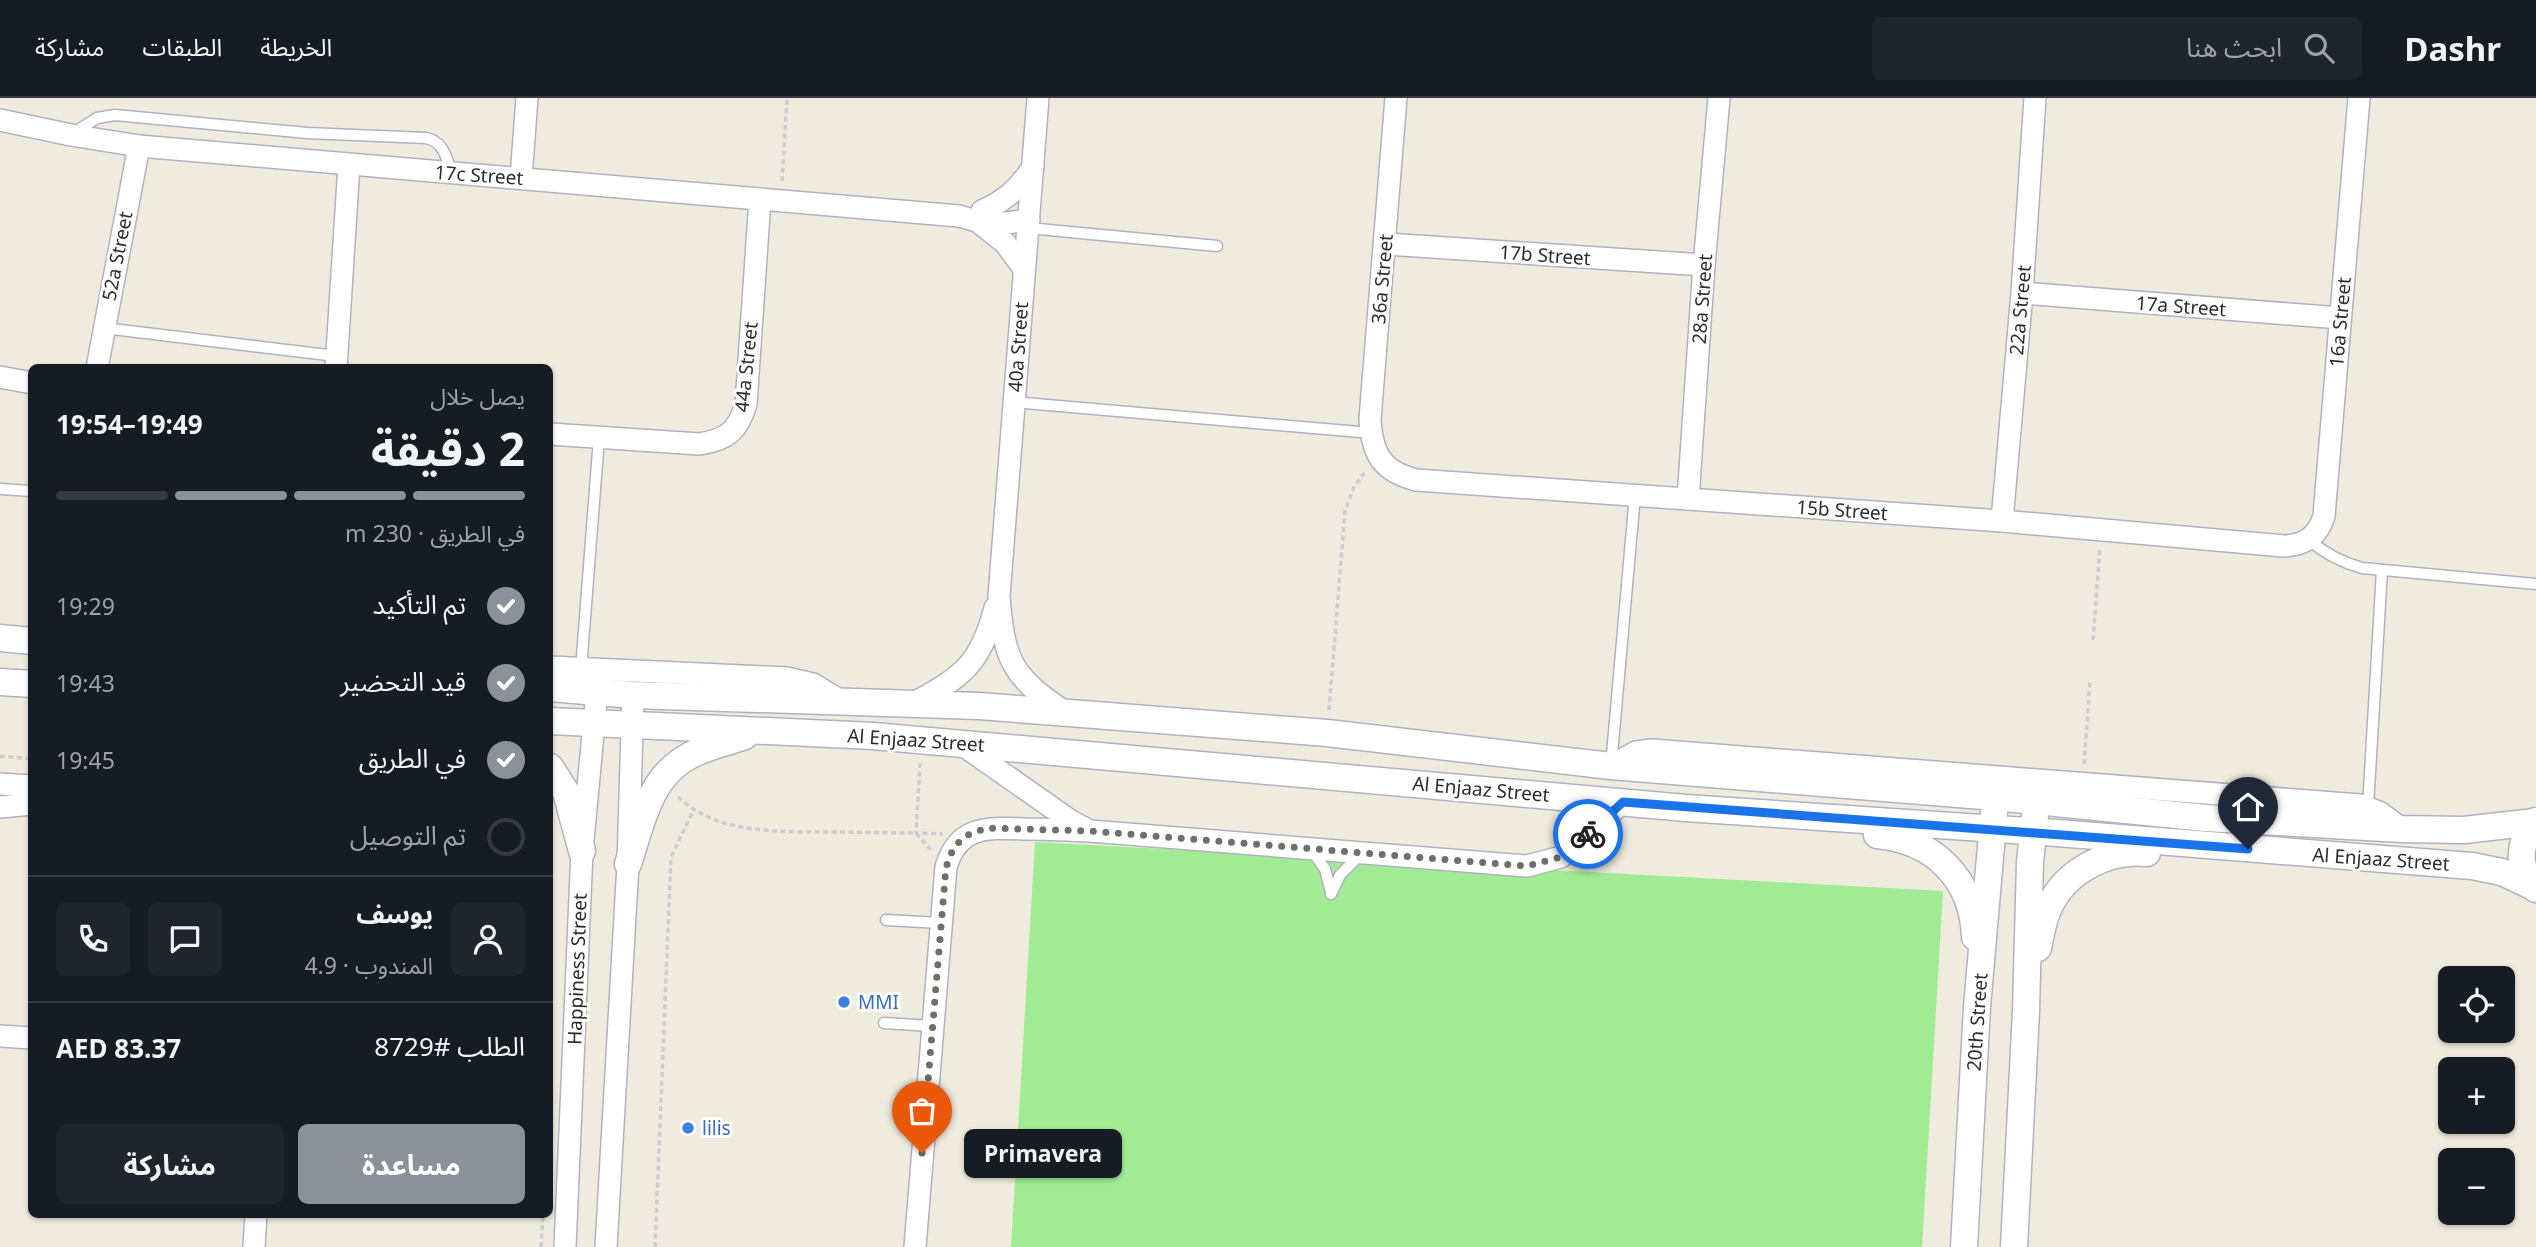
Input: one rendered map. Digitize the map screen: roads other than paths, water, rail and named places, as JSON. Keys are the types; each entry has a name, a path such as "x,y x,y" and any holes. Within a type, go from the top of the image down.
{"street":[{"path":"520,178 527,98"},
{"name":"40a Street","path":"1038,98 999,596 1002,637 1013,664 1030,687 1066,713"},
{"name":"36a Street","path":"1380,459 1371,433 1370,419 1396,98"},
{"name":"28a Street","path":"1688,499 1719,98"},
{"name":"22a Street","path":"2002,521 2022,293 2035,98"},
{"name":"16a Street","path":"2309,540 2316,534 2324,516 2359,98"},
{"name":"17c Street","path":"0,120 139,146 973,216 1004,225 1028,224"},
{"name":"52a Street","path":"98,364 139,146"},
{"path":"336,362 349,165"},
{"path":"1024,270 1005,243 973,216 1012,194 1033,167"},
{"name":"44a Street","path":"553,434 699,444 716,442 730,433 741,420 746,404 770,200"},
{"name":"17b Street","path":"1385,244 1704,265"},
{"name":"17a Street","path":"2022,293 2340,318"},
{"path":"0,377 28,382"},
{"name":"15b Street","path":"1380,459 1402,476 1416,480 2002,521 2284,546 2309,540"},
{"name":"40a Street","path":"914,703 956,679 968,668 984,645 999,596"},
{"path":"0,638 28,641"},
{"name":"Al Enjaaz Street","path":"553,667 787,678 813,684 846,704"},
{"path":"0,682 28,684"},
{"name":"Al Enjaaz Street","path":"553,688 633,695 846,704 914,703 1326,733 1611,766 1995,797 2206,818 2464,830 2536,822"},
{"name":"Happiness Street","path":"565,1247 582,851 597,692"},
{"path":"606,1247 628,864 633,695"},
{"name":"Al Enjaaz Street","path":"553,721 921,740 1686,808 2487,868 2535,888"},
{"path":"628,864 646,806 660,780 693,753 760,731"},
{"path":"960,743 1090,831"},
{"path":"1611,766 1636,752 1652,750 2360,804 2389,818 2402,829"},
{"path":"553,772 566,792 582,851"},
{"path":"0,784 28,786"},
{"name":"20th Street","path":"1964,1247 1977,1007 1995,797"},
{"path":"915,1247 946,867 953,849 968,835 986,828 1090,831 1527,866 1561,857 1623,802"},
{"path":"2014,1247 2036,803"},
{"path":"0,807 28,804"},
{"path":"1686,808 1748,825 1901,838 1938,856 1957,879 1970,907 1975,927 1977,1007"},
{"path":"2535,888 2525,875 2521,862 2527,833 2536,822"},
{"path":"2026,1012 2042,929 2050,905 2062,887 2078,872 2097,861 2118,854 2140,852 2271,864 2330,856"},
{"path":"0,1036 28,1038"},
{"path":"254,1247 256,1218"}],"lane":[{"path":"71,135 97,118 115,116 307,133 426,138 442,147 452,173"},
{"path":"1028,224 1217,246"},
{"path":"104,328 336,362"},
{"path":"1014,402 1371,433"},
{"path":"581,669 599,438"},
{"path":"0,489 28,491"},
{"path":"1611,766 1635,495"},
{"path":"2309,540 2324,553 2362,568 2536,584"},
{"path":"2368,807 2382,570"},
{"path":"1310,849 1325,869 1331,894 1346,866 1363,853"},
{"path":"886,920 941,923"},
{"path":"884,1023 932,1026"}],"place":[{"name":"MMI","path":"844,1002"},
{"name":"lilis","path":"688,1128"},
{"name":"Primavera","path":"922,1153"}]}
